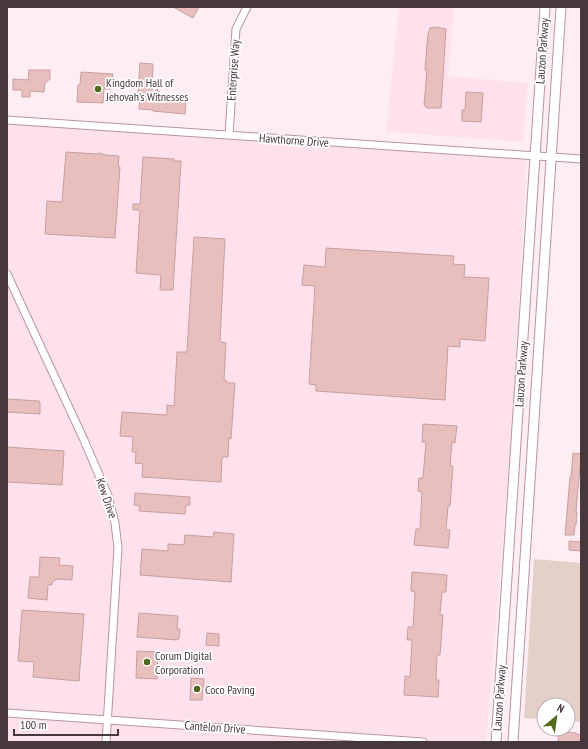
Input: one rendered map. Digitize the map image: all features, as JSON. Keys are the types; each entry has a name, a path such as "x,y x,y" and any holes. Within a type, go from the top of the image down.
{"main road":[{"name":"Lauzon Parkway","path":"496,742 545,7"},
{"name":"Lauzon Parkway","path":"513,742 561,7"}],"street":[{"name":"Enterprise Way","path":"229,135 236,30 247,7"},
{"name":"Hawthorne Drive","path":"7,120 581,159"},
{"name":"Kew Drive","path":"7,274 90,454 108,496 115,523 118,548 106,742"},
{"name":"Cantelon Drive","path":"7,713 423,742"}],"shaded area":[{"path":"399,7 454,7 448,76 528,83 523,142 386,132"},
{"path":"7,120 527,155 513,418 486,742 7,742"},
{"path":"534,559 581,563 581,722 576,722 576,697 536,697 536,719 524,718"}],"building":[{"path":"173,7 199,7 193,18"},
{"path":"435,27 446,29 441,108 427,108 424,105 428,34 430,28"},
{"path":"140,63 153,64 152,94 157,89 161,94 156,99 186,101 185,114 139,109 140,95 138,95"},
{"path":"29,70 50,70 50,79 45,83 44,92 30,91 30,97 22,97 22,90 13,90 13,79 28,80"},
{"name":"Kingdom Hall of Jehovah's Witnesses","path":"81,72 113,74 112,89 104,89 103,103 77,102 78,85 80,85"},
{"path":"466,92 483,93 481,122 462,121 462,110 465,110"},
{"path":"66,152 100,153 119,156 118,167 120,167 115,238 45,234 47,201 62,202"},
{"path":"143,157 174,159 173,161 181,161 173,290 160,290 161,275 136,273 140,210 133,210 133,204 140,204"},
{"path":"194,237 225,239 220,342 226,343 224,380 227,381 227,383 235,383 231,439 229,438 228,457 222,457 221,482 142,477 143,464 135,463 136,452 132,452 133,437 120,436 122,412 167,415 167,405 174,406 177,352 187,352"},
{"path":"326,248 454,256 453,264 465,265 464,277 489,278 485,341 460,339 460,347 448,346 445,400 316,391 316,385 309,384 315,286 302,285 304,265 325,267"},
{"path":"7,399 39,401 40,414 7,412"},
{"path":"423,424 457,426 455,443 452,442 450,466 453,466 450,506 448,506 446,530 450,530 448,548 414,545 416,529 420,529 422,492 418,491 419,478 423,478 426,442 422,442"},
{"path":"7,447 64,451 62,485 7,482"},
{"path":"573,453 581,454 576,525 574,535 565,535 570,477"},
{"path":"135,493 190,497 190,505 186,505 185,514 139,511 140,506 134,505"},
{"path":"214,532 234,534 231,582 140,575 142,549 168,551 168,544 184,545 185,535 213,537"},
{"path":"569,541 581,542 581,551 569,550"},
{"path":"40,557 60,558 59,565 73,566 72,580 57,579 52,582 52,585 48,585 47,600 28,598 30,577 39,577"},
{"path":"412,572 447,575 446,592 442,592 440,615 443,615 440,655 437,655 436,680 439,680 438,697 404,695 405,676 410,677 412,640 407,640 408,627 413,627 415,592 411,591"},
{"path":"22,610 84,614 79,681 33,677 34,662 18,661"},
{"path":"139,613 178,616 177,629 180,629 179,639 137,637"},
{"path":"207,633 219,634 219,646 206,645"},
{"name":"Corum Digital Corporation","path":"137,651 158,652 157,679 136,678"},
{"name":"Coco Paving","path":"191,678 204,679 202,700 190,700"},
{"path":"576,734 581,735 581,742 558,742 558,737 576,737"}],"place":[{"name":"Kingdom Hall of Jehovah's Witnesses","path":"98,89"},
{"name":"Corum Digital Corporation","path":"147,662"},
{"name":"Coco Paving","path":"197,689"}]}
